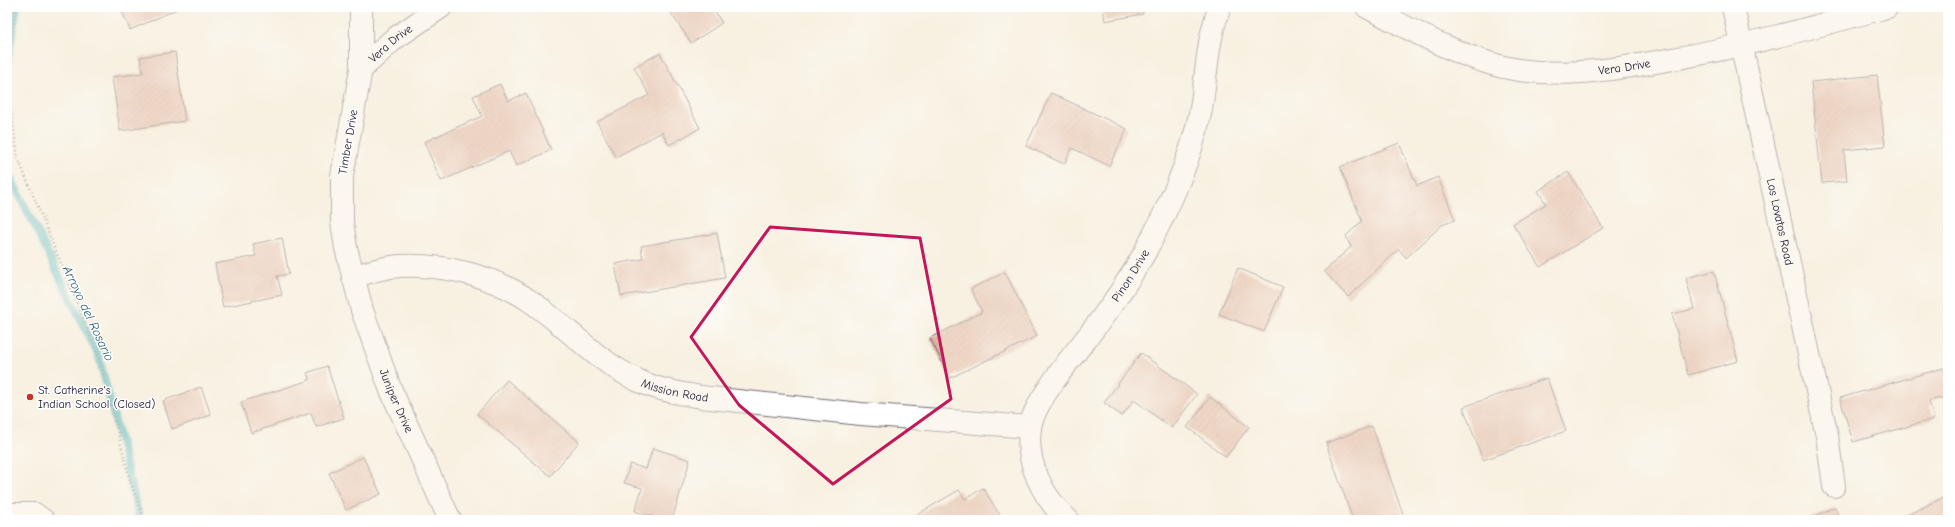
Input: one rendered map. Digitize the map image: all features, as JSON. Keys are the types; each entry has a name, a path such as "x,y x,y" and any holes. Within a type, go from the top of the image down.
{"street":[{"name":"Timber Drive","path":"353,277 342,222 342,176 361,69 361,7"},
{"name":"Vera Drive","path":"361,69 394,39 441,7"},
{"name":"Pinon Drive","path":"1068,520 1052,503 1036,474 1031,458 1030,427 1036,410 1046,392 1115,301 1157,229 1184,168 1194,139 1200,114 1211,38 1220,7"},
{"name":"Vera Drive","path":"1367,7 1420,34 1476,58 1502,66 1530,72 1558,73 1605,70 1741,46 1887,7"},
{"name":"Los Lovatos Road","path":"1733,7 1827,436 1834,486"},
{"name":"Mission Road","path":"353,277 376,270 399,266 420,266 445,269 476,276 496,283 531,301 602,360 618,370 637,380 678,393 701,397 861,414 1030,427"},
{"name":"Juniper Drive","path":"353,277 371,339 390,388 450,520"},
{"path":"7,514 35,514 43,520"}],"path":[{"path":"7,63 16,7"},
{"path":"7,83 18,158 99,357 130,481 145,520"}],"highlighted area":[{"path":"770,227 920,238 951,399 833,484 739,405 691,337"}],"green space":[{"path":"7,335 11,370 7,370"}],"building":[{"path":"120,7 182,7 130,30"},
{"path":"667,7 718,7 714,10 722,23 691,43"},
{"path":"1103,7 1142,7 1143,14 1105,21"},
{"path":"175,52 185,121 120,131 112,77 143,73 140,57"},
{"path":"660,53 700,128 669,145 662,132 616,157 597,122 649,95 634,67"},
{"path":"1877,75 1885,146 1844,150 1847,181 1822,183 1811,82"},
{"path":"500,84 508,101 526,93 551,150 516,166 509,151 441,181 424,142 482,116 473,96"},
{"path":"1051,93 1127,129 1109,166 1072,148 1064,164 1026,146"},
{"path":"1399,143 1417,186 1438,177 1455,220 1442,225 1406,258 1399,249 1348,297 1324,271 1351,247 1346,236 1362,221 1340,167"},
{"path":"1568,172 1603,228 1540,267 1513,224 1546,204 1538,191"},
{"path":"717,233 725,278 621,296 615,264 643,259 641,246"},
{"path":"282,238 289,274 277,276 282,295 223,307 215,264 256,256 253,244"},
{"path":"1238,268 1283,287 1264,332 1219,314"},
{"path":"1714,271 1738,361 1688,375 1672,314 1694,309 1686,278"},
{"path":"1005,272 1037,336 950,378 930,338 982,312 971,289"},
{"path":"1141,353 1197,394 1172,428 1134,400 1122,416 1104,403"},
{"path":"327,366 344,418 316,427 311,413 251,433 241,402 310,380 307,373"},
{"path":"1943,368 1948,384 1948,396 1929,401 1934,419 1853,442 1840,398"},
{"path":"1547,378 1566,431 1483,460 1463,407"},
{"path":"507,380 579,442 550,476 477,414"},
{"path":"201,387 211,415 172,429 163,401"},
{"path":"1210,397 1249,427 1226,457 1187,427"},
{"path":"1372,426 1405,520 1353,520 1326,443"},
{"path":"653,448 690,460 672,520 665,520 635,511 642,488 624,483 630,464 646,469"},
{"path":"363,457 381,494 346,510 329,473"},
{"path":"983,488 1003,520 908,520 959,490 965,499"},
{"path":"1942,498 1948,509 1948,520 1897,520"},
{"path":"1835,507 1840,520 1806,520"}],"waterway":[{"name":"Arroyo del Rosario","path":"7,63 17,7"},
{"name":"Arroyo del Rosario","path":"7,170 99,357 140,520"}],"place":[{"name":"St. Catherine's Indian School (Closed)","path":"30,397"}]}
